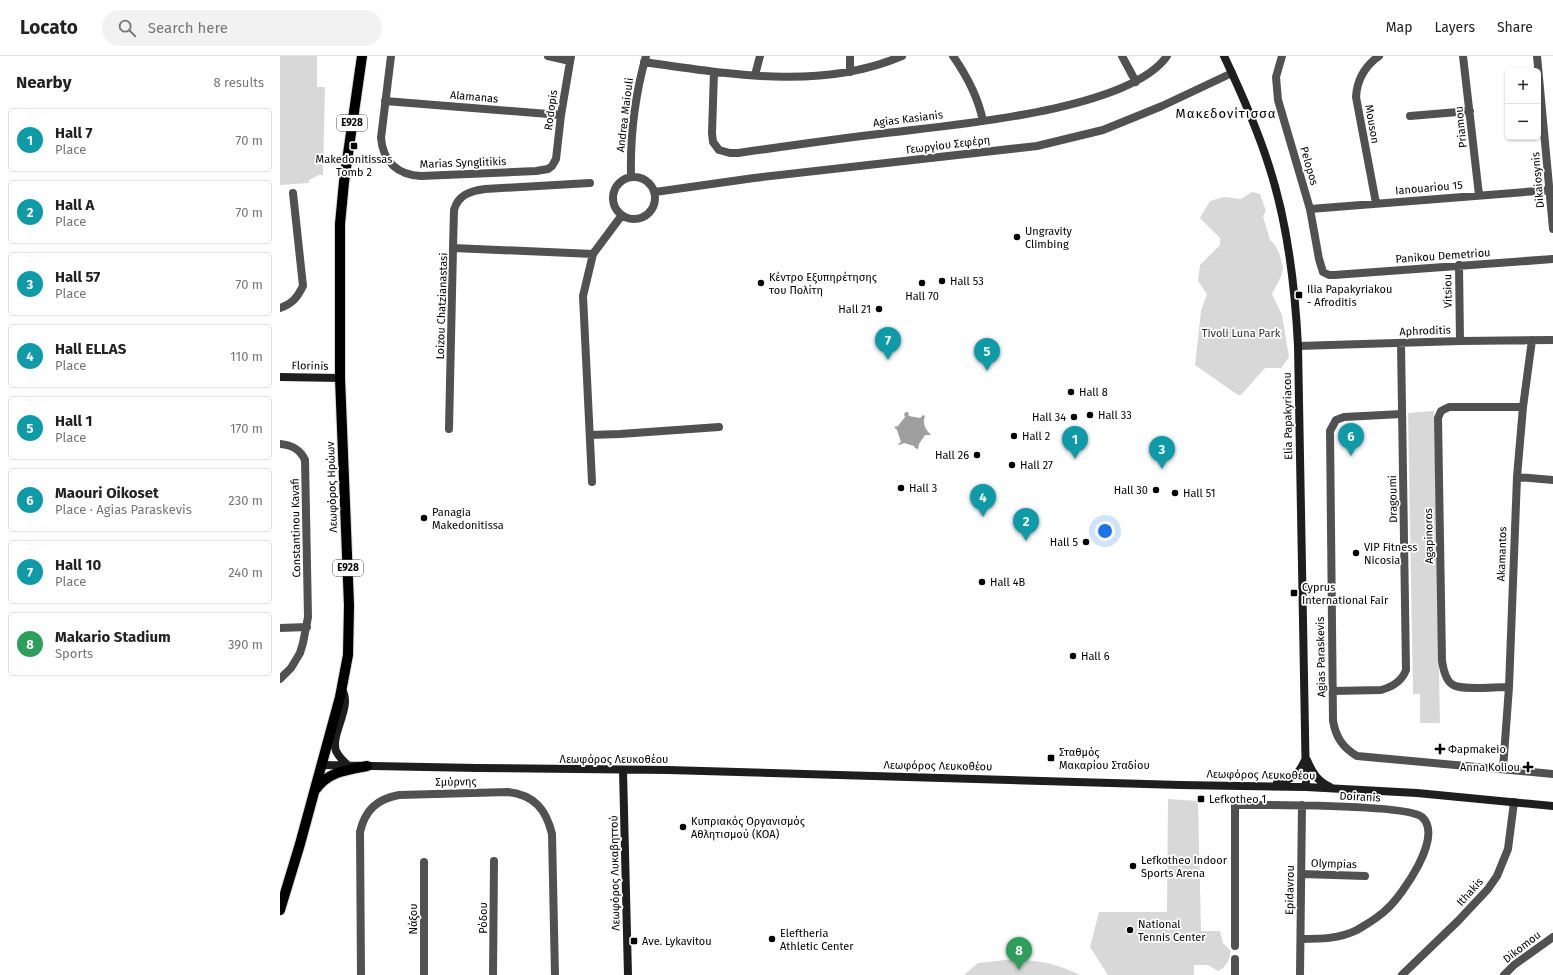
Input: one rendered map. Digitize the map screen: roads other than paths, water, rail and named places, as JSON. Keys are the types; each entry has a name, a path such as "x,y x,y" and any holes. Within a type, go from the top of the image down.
{"main road":[{"name":"Λεωφόρος Ηρώων","path":"280,910 300,844 342,690 348,655 349,605 340,378 340,224 344,182 362,56"},
{"name":"Elia Papakyriacou","path":"1224,56 1258,133 1270,167 1279,201 1292,275 1297,315 1306,787"},
{"name":"Florinis","path":"280,377 340,378"},
{"path":"342,690 345,693 345,701 336,740 336,750 349,766"},
{"path":"1269,786 1295,776 1299,772 1306,758"},
{"path":"1306,758 1316,777 1324,784 1332,788"},
{"name":"Λεωφόρος Λευκοθέου","path":"321,765 668,770 1180,785 1306,787 1417,793 1553,806"},
{"path":"314,792 326,778 336,773 367,766"},
{"name":"Λεωφόρος Λυκαβηττού","path":"623,770 628,975"}],"street":[{"name":"Marias Synglitikis","path":"391,56 381,138 384,151 390,163 397,170 406,174 421,176 536,171 548,169 552,166"},
{"path":"548,56 571,58"},
{"path":"755,75 760,56"},
{"path":"850,56 850,72"},
{"path":"645,59 714,72 755,75 810,76 850,72 878,65 902,56"},
{"path":"953,56 976,96 983,121"},
{"path":"1122,56 1136,82"},
{"name":"Agias Kasianis","path":"714,72 712,137 717,149 724,152 738,153 1035,113 1103,94 1136,82 1158,67 1167,56"},
{"name":"Pelopos","path":"1282,56 1276,77 1278,100 1310,209 1321,268 1326,274 1334,275"},
{"name":"Mouson","path":"1376,204 1356,97 1356,88 1363,72 1380,56"},
{"name":"Priamou","path":"1463,56 1479,195"},
{"name":"Dikaiosynis","path":"1537,56 1553,229"},
{"name":"Rodopis","path":"552,166 557,154 561,114 571,58"},
{"name":"Andrea Maiouli","path":"631,177 633,128 640,78 645,59"},
{"name":"Γεωργίου Σεφέρη","path":"655,192 706,184 1036,146 1103,130 1162,106 1232,73"},
{"name":"Alamanas","path":"385,100 561,114"},
{"path":"1410,116 1470,111"},
{"path":"631,177 643,178 652,186 655,192 654,205 646,216 634,219 622,216 617,211 612,198 620,181 631,177"},
{"path":"453,248 454,210 456,204 465,194 474,190 485,189 590,183"},
{"name":"Ianouariou 15","path":"1310,209 1550,190"},
{"path":"280,308 289,305 297,298 303,286 293,193"},
{"path":"592,482 583,296 593,254 622,216"},
{"name":"Loizou Chatzianastasi","path":"449,429 453,248 593,254"},
{"name":"Panikou Demetriou","path":"1334,275 1553,259"},
{"name":"Vitsiou","path":"1459,265 1460,341"},
{"name":"Akamantos","path":"1503,769 1509,687 1517,476 1523,407 1532,340"},
{"name":"Aphroditis","path":"1298,346 1553,340"},
{"name":"Dragoumi","path":"1332,691 1381,690 1389,688 1400,679 1406,670 1401,343"},
{"name":"Agapinoros","path":"1509,687 1458,688 1450,683 1444,673 1442,661 1438,418 1441,411 1449,407 1523,407"},
{"name":"Agias Paraskevis","path":"1402,414 1344,417 1336,420 1330,431 1332,691 1333,721 1337,737 1345,748 1356,756 1553,774"},
{"path":"590,435 719,427"},
{"name":"Constantinou Kavafi","path":"280,444 298,450 305,460 309,600 306,627 300,653 291,668 280,679"},
{"path":"1517,476 1553,480"},
{"path":"280,628 306,627"},
{"name":"Σμύρνης","path":"361,975 360,832 362,822 369,810 387,797 399,795 508,792 519,794 534,801 546,817 552,834 555,975"},
{"name":"Ithakis","path":"1402,975 1458,921 1488,889 1497,876 1508,849 1514,802"},
{"name":"Doiranis","path":"1235,946 1235,805 1302,805 1392,810 1414,813 1425,820 1427,833 1423,856 1408,884 1386,910 1369,923 1355,931 1321,940 1301,939"},
{"name":"Epidavrou","path":"1300,975 1302,805"},
{"name":"Ρόδου","path":"494,861 494,975"},
{"name":"Νάξου","path":"424,862 424,975"},
{"name":"Olympias","path":"1302,874 1365,876"},
{"name":"Dikomou","path":"1504,975 1514,965 1553,937"},
{"path":"1235,959 1235,975"}],"place":[{"name":"Makedonitissas Tomb 2","path":"354,146"},
{"name":"Ungravity Climbing","path":"1017,237"},
{"name":"Hall 53","path":"942,281"},
{"name":"Κέντρο Εξυπηρέτησης του Πολίτη","path":"761,283"},
{"name":"Hall 70","path":"922,283"},
{"name":"Ilia Papakyriakou - Afroditis","path":"1299,295"},
{"name":"Hall 21","path":"879,309"},
{"name":"Hall 10","path":"888,360"},
{"name":"Hall 1","path":"987,371"},
{"name":"Hall 8","path":"1071,392"},
{"name":"Hall 33","path":"1090,415"},
{"name":"Hall 34","path":"1074,417"},
{"name":"Hall 2","path":"1014,436"},
{"name":"Hall 26","path":"977,455"},
{"name":"Maouri Oikoset","path":"1351,456"},
{"name":"Hall 7","path":"1075,459"},
{"name":"Hall 27","path":"1012,465"},
{"name":"Hall 57","path":"1162,469"},
{"name":"Hall 3","path":"901,488"},
{"name":"Hall 30","path":"1156,490"},
{"name":"Hall 51","path":"1175,493"},
{"name":"Hall ELLAS","path":"983,517"},
{"name":"Panagia Makedonitissa","path":"424,518"},
{"name":"Hall A","path":"1026,541"},
{"name":"Hall 5","path":"1086,542"},
{"name":"VIP Fitness Nicosia","path":"1356,553"},
{"name":"Hall 4B","path":"982,582"},
{"name":"Cyprus International Fair","path":"1294,593"},
{"name":"Hall 6","path":"1073,656"},
{"name":"Φapmakeio","path":"1440,749"},
{"name":"Σταθμός Μακαρίου Σταδίου","path":"1051,758"},
{"name":"Anna Koliou","path":"1528,767"},
{"name":"Lefkotheo 1","path":"1201,799"},
{"name":"Κυπριακός Οργανισμός Αθλητισμού (ΚΟΑ)","path":"683,827"},
{"name":"Lefkotheo Indoor Sports Arena","path":"1133,866"},
{"name":"National Tennis Center","path":"1130,930"},
{"name":"Eleftheria Athletic Center","path":"772,939"},
{"name":"Ave. Lykavitou","path":"634,941"},
{"name":"Makario Stadium","path":"1019,970"}],"district":[{"name":"Μακεδονίτισσα","path":"1226,113"}],"park label":[{"name":"Tivoli Luna Park","path":"1241,333"}]}
